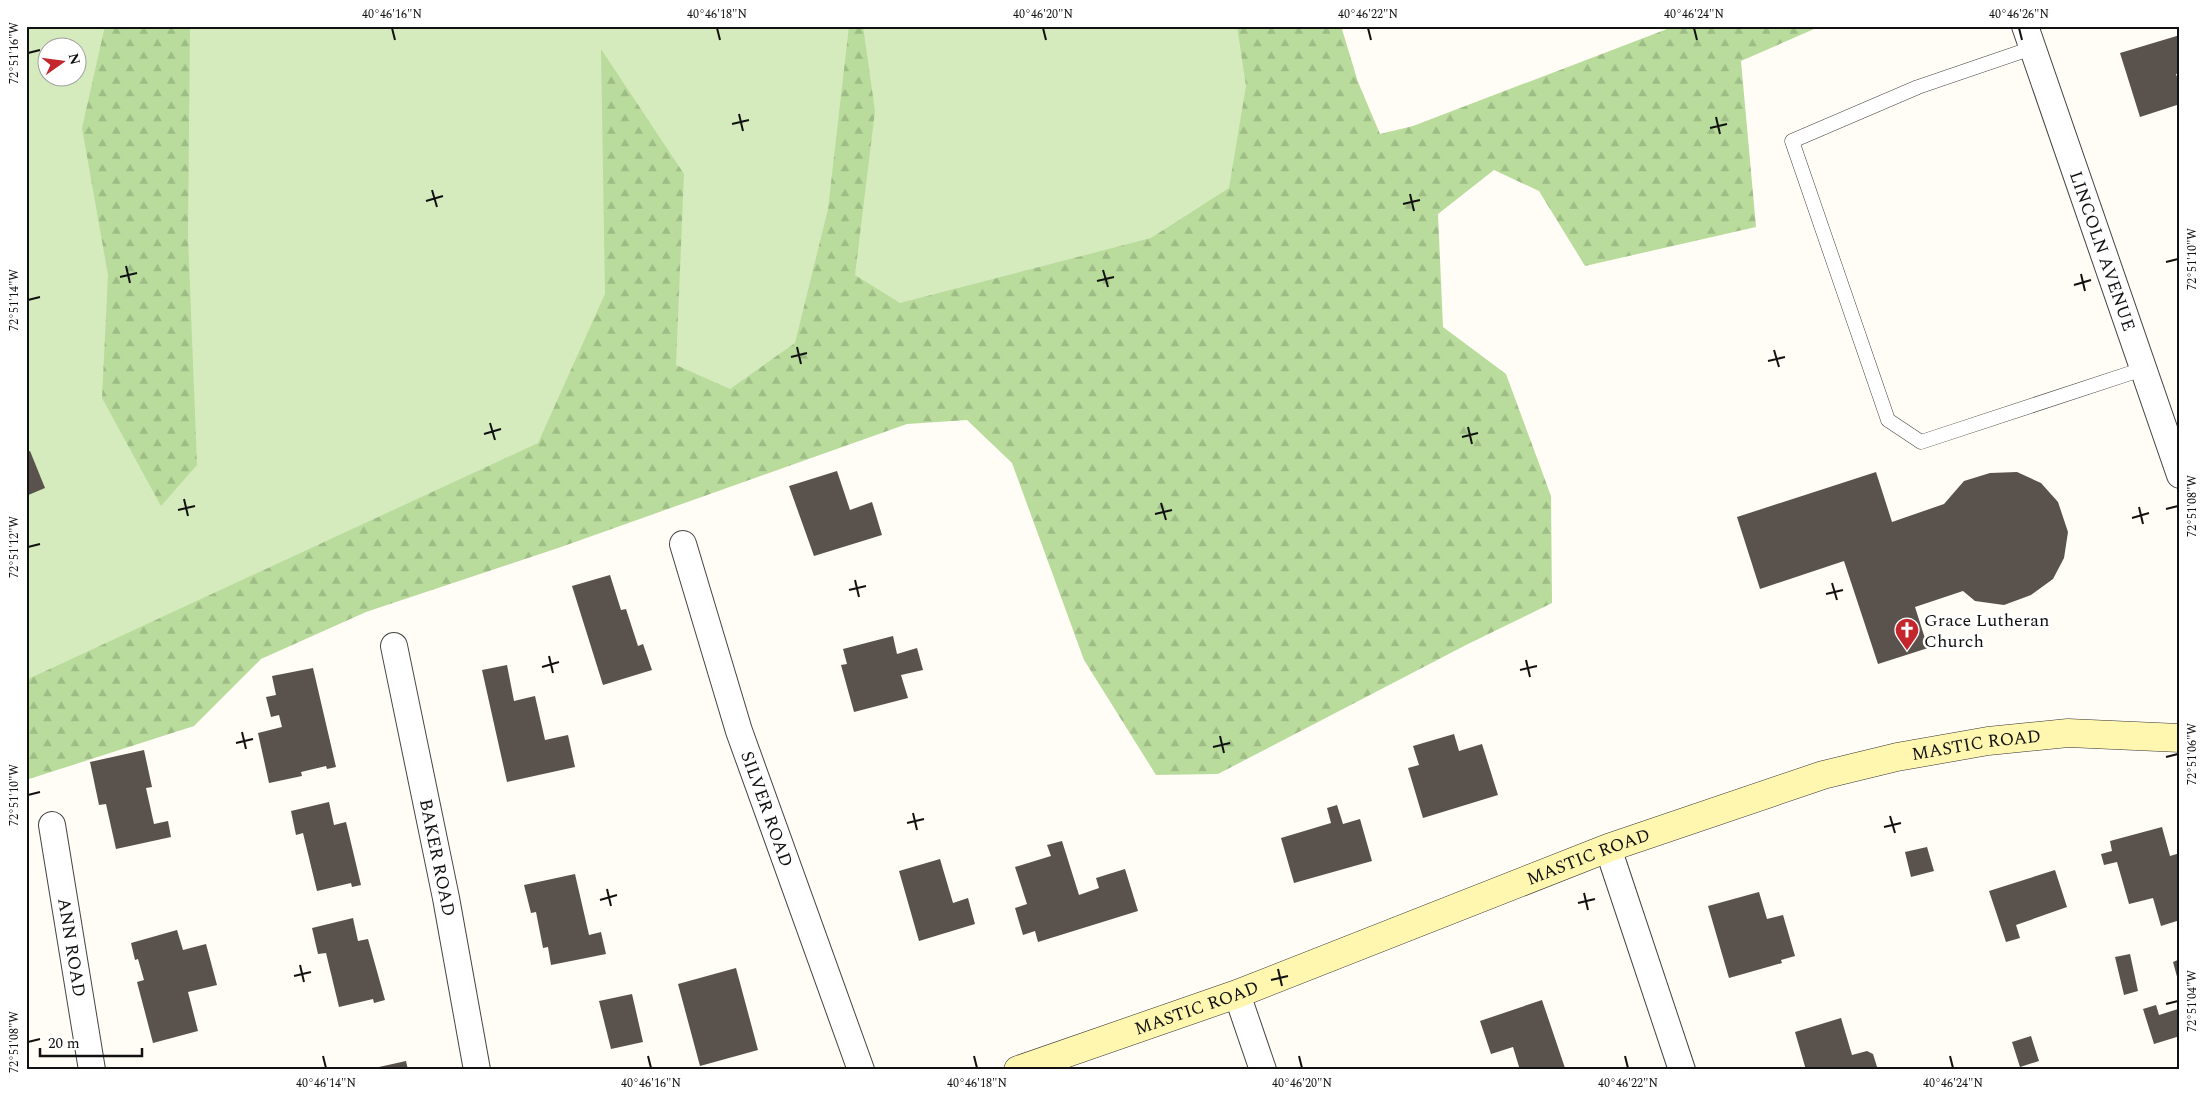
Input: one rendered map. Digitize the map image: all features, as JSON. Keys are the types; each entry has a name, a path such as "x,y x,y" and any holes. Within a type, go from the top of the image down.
{"main road":[{"name":"MASTIC ROAD","path":"1018,1070 1237,994 1608,848 1823,775 1897,757 1988,741 2068,733 2180,738"}],"street":[{"name":"LINCOLN AVENUE","path":"2028,37 2180,475"},
{"name":"SILVER ROAD","path":"683,544 739,732 861,1070"},
{"name":"BAKER ROAD","path":"394,646 446,898 477,1070"},
{"name":"ANN ROAD","path":"52,825 92,1070"},
{"path":"1608,848 1682,1070"},
{"path":"1237,994 1263,1070"}],"lane":[{"path":"2028,37 1792,141 1888,420 1921,442 2143,369"}],"green space":[{"path":"26,26 1289,26 1315,192 26,742"},
{"path":"105,26 190,26 188,236 197,465 161,506 102,398 108,275 82,128"},
{"path":"849,26 863,26 875,111 855,275 900,303 1151,238 1229,188 1246,86 1237,26 1341,26 1358,82 1380,134 1413,126 1675,26 1821,26 1741,61 1756,227 1585,266 1539,191 1494,170 1438,214 1443,327 1506,374 1551,496 1552,603 1466,645 1218,774 1156,775 1084,660 1012,463 967,420 907,424 561,547 366,612 261,659 194,726 26,780 26,680 538,443 605,294 601,49 684,174 676,365 730,389 795,343 828,209"}],"building":[{"path":"2180,35 2180,73 2176,74 2180,85 2180,104 2140,117 2120,53"},
{"path":"30,451 45,488 26,496 26,452"},
{"path":"837,471 850,510 872,502 882,535 814,556 789,486"},
{"path":"1876,472 1892,522 1944,504 1964,481 1990,473 2017,472 2041,483 2058,502 2068,532 2064,558 2053,579 2031,595 2004,605 1975,601 1963,591 1915,607 1928,648 1878,664 1844,561 1760,589 1737,517"},
{"path":"610,575 621,610 626,609 638,646 643,644 652,670 603,685 572,586"},
{"path":"893,636 897,654 917,648 923,670 901,675 908,698 854,712 841,665 847,664 843,649"},
{"path":"507,665 514,701 535,696 545,740 568,735 575,767 507,782 482,670"},
{"path":"313,668 336,767 327,769 326,766 301,772 302,776 269,783 258,733 282,727 279,715 271,717 266,697 276,695 272,676"},
{"path":"1454,734 1459,751 1482,744 1498,795 1423,818 1408,768 1419,765 1413,746"},
{"path":"144,750 152,787 146,788 154,824 168,821 171,837 116,849 106,804 99,805 90,762"},
{"path":"329,802 334,825 346,822 361,885 352,887 351,883 317,891 303,833 296,835 291,811"},
{"path":"1337,805 1343,824 1360,819 1372,861 1294,883 1281,838 1331,823 1327,808"},
{"path":"2162,827 2170,856 2180,853 2180,920 2161,926 2153,898 2129,904 2117,862 2104,865 2101,854 2112,851 2110,841"},
{"path":"1062,841 1079,895 1099,888 1096,878 1125,869 1138,911 1038,942 1035,931 1023,935 1015,908 1027,904 1015,867 1051,856 1047,845"},
{"path":"1927,847 1934,871 1911,877 1905,852"},
{"path":"940,859 953,903 968,898 975,924 919,941 899,871"},
{"path":"2055,870 2067,907 2016,925 2020,938 2006,942 1989,891"},
{"path":"575,874 589,935 601,932 606,954 551,965 548,947 543,948 536,912 531,913 524,885"},
{"path":"1759,892 1767,919 1783,915 1795,956 1781,960 1782,963 1729,978 1708,906"},
{"path":"353,918 358,941 368,939 385,1000 374,1003 373,999 339,1007 326,953 318,954 312,928"},
{"path":"177,930 183,950 206,944 217,985 188,992 198,1031 153,1043 137,982 144,980 138,959 135,960 131,943"},
{"path":"2130,954 2138,991 2124,995 2115,957"},
{"path":"2180,959 2180,984 2179,984 2173,962"},
{"path":"736,968 758,1050 700,1066 678,984"},
{"path":"632,994 643,1042 611,1049 599,1001"},
{"path":"1542,1000 1565,1068 1520,1070 1513,1047 1491,1054 1480,1021"},
{"path":"2156,1005 2159,1015 2178,1009 2180,1036 2154,1044 2143,1009"},
{"path":"1841,1018 1852,1055 1867,1051 1873,1054 1878,1070 1806,1070 1795,1032"},
{"path":"2031,1036 2039,1061 2020,1067 2012,1042"},
{"path":"406,1061 408,1070 370,1070 370,1069"}],"place":[{"name":"Grace Lutheran Church","path":"1907,651"}]}
